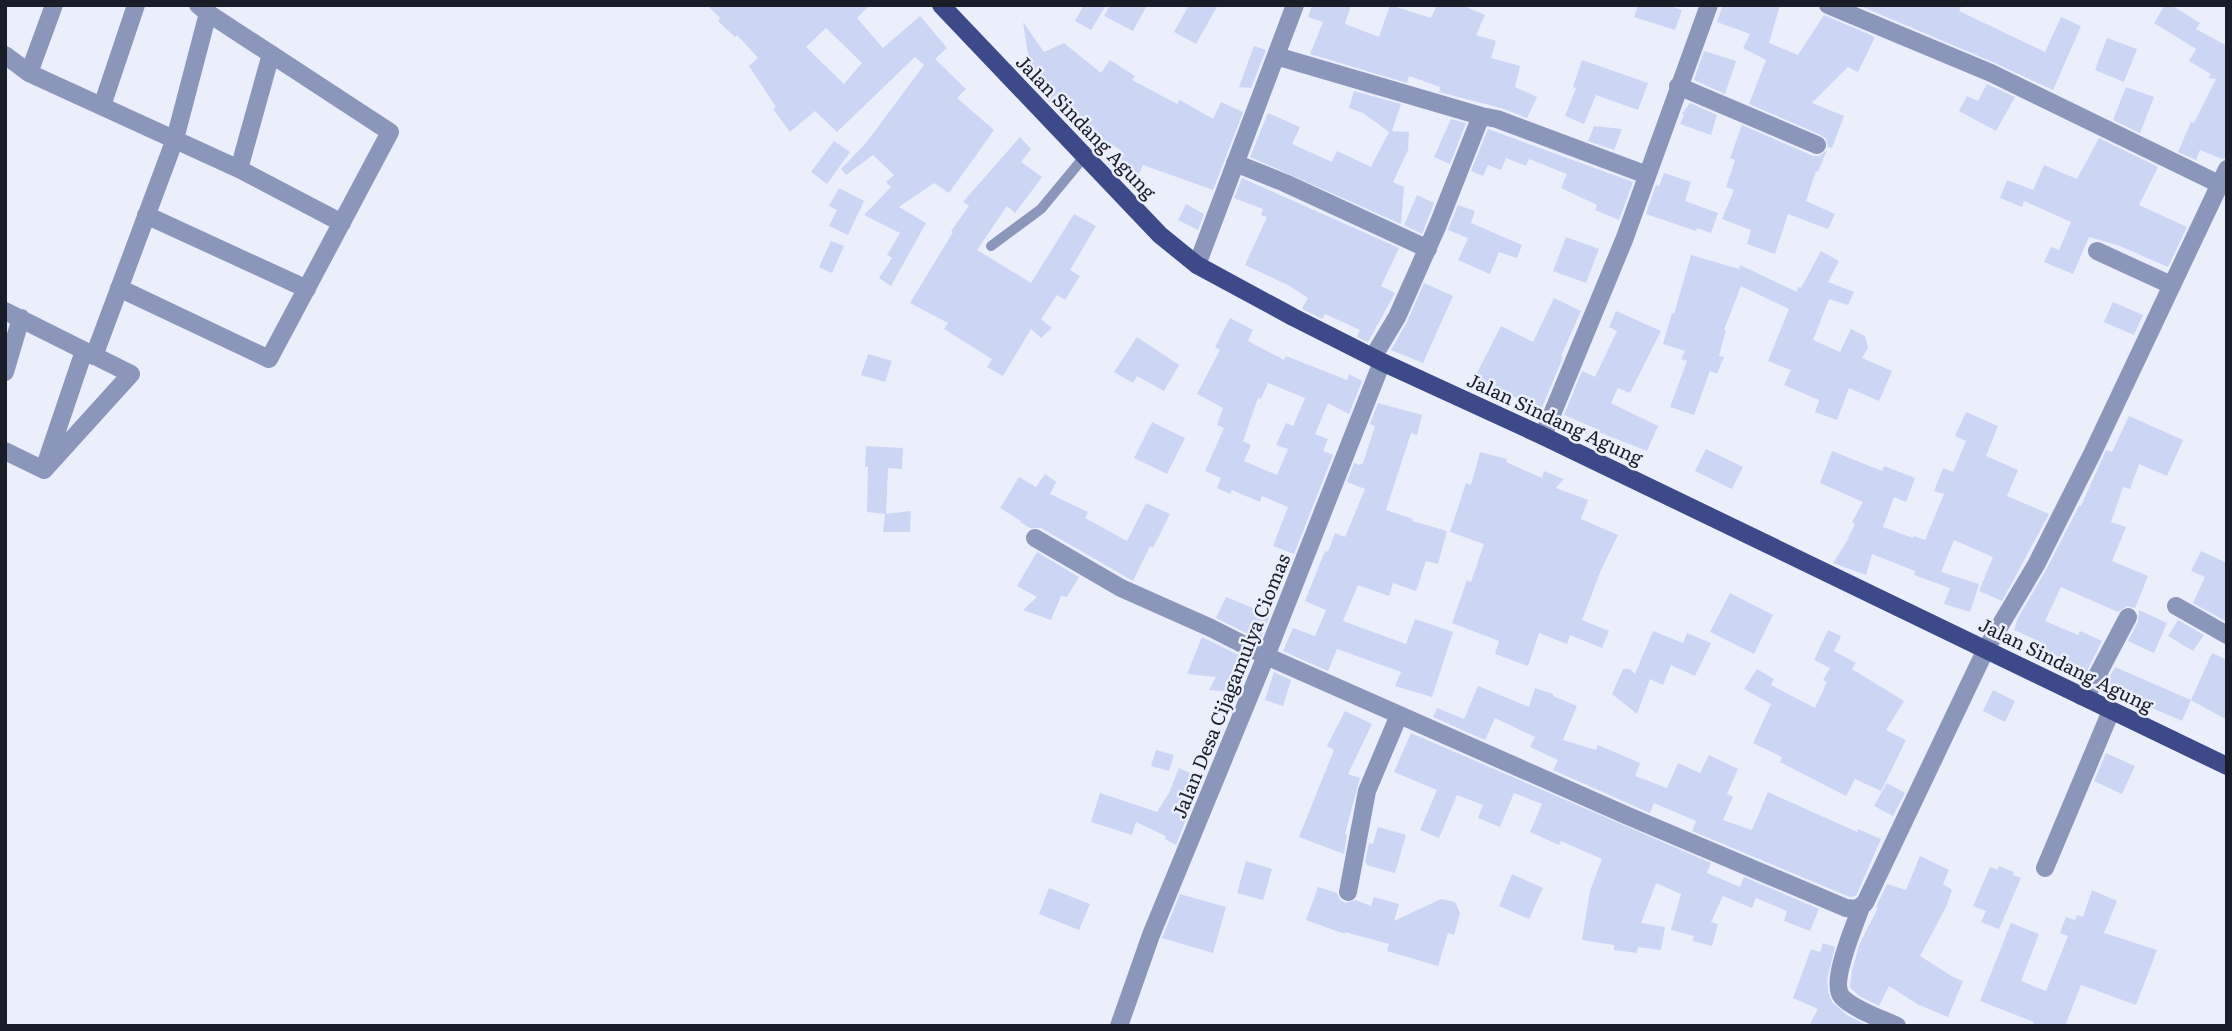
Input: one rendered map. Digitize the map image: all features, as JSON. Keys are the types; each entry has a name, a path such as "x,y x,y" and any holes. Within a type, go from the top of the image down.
{"main road":[{"name":"Jalan Sindang Agung","path":"944,6 1084,157 1160,235 1196,265 1378,359 2227,766"}],"street":[{"path":"29,74 54,5"},
{"path":"102,106 136,5"},
{"path":"1196,265 1295,5"},
{"path":"1543,436 1623,240 1709,5"},
{"path":"1828,5 1861,12 1991,73 2225,174 2092,454 2036,565 1986,649 1861,907 1839,973 1838,991 1841,997 1850,1003 1897,1026"},
{"path":"44,470 89,354 119,288 175,139 203,9 390,132 269,359 119,288"},
{"path":"239,169 271,54"},
{"path":"5,55 29,74 239,169 342,223"},
{"path":"1276,56 1497,119 1647,175"},
{"path":"1678,86 1817,145"},
{"name":"Jalan Desa Cijagamulya Ciomas","path":"1119,1026 1151,935 1266,656 1378,359 1428,248 1481,116"},
{"path":"1235,163 1428,248"},
{"path":"146,215 307,289"},
{"path":"2097,251 2171,285"},
{"path":"5,372 13,314 131,374 44,470"},
{"path":"5,451 44,470"},
{"path":"1035,538 1121,588 1266,656 1628,816 1846,908 1861,907"},
{"path":"2176,606 2227,635"},
{"path":"2081,696 2090,689 2128,617"},
{"path":"2045,868 2110,711"},
{"path":"1348,891 1367,791 1399,715"}],"lane":[{"path":"991,246 1041,209 1084,157"}],"building":[{"path":"707,5 870,5 857,18 883,48 920,16 947,48 935,59 966,89 957,98 994,130 949,193 934,183 899,207 926,223 891,286 879,278 892,258 887,255 900,233 864,215 891,187 886,182 894,175 873,155 846,175 841,169 866,143 924,65 915,57 837,132 815,111 790,132 773,109 776,107 749,66 758,58 737,35 735,37 718,21 720,18","holes":["826,28 862,63 844,84 806,47"]},
{"path":"1084,5 1106,5 1091,30 1075,21"},
{"path":"1110,5 1147,5 1133,31 1104,16"},
{"path":"1189,5 1218,5 1196,44 1174,32"},
{"path":"1312,5 1351,5 1345,24 1379,37 1390,5 1431,18 1437,5 1461,5 1485,15 1476,35 1496,41 1491,58 1520,66 1515,87 1537,97 1527,118 1501,108 1439,92 1440,87 1409,76 1407,83 1310,54 1323,22 1308,17"},
{"path":"1638,5 1667,5 1682,10 1675,30 1634,17"},
{"path":"1723,5 1780,5 1769,43 1798,55 1824,15 1875,37 1858,72 1848,67 1812,103 1844,116 1832,148 1828,148 1826,139 1821,135 1749,104 1766,60 1743,48 1750,34 1717,22"},
{"path":"1858,5 1962,5 1959,11 2045,52 2061,17 2081,26 2053,90"},
{"path":"2165,5 2171,5 2200,23 2196,29 2227,46 2227,158 2222,159 2200,150 2196,160 2178,152 2191,122 2194,123 2216,79 2208,78 2211,74 2189,61 2196,49 2154,23"},
{"path":"1023,22 1044,52 1064,43 1101,73 1110,60 1135,76 1132,80 1177,104 1180,100 1213,119 1221,102 1243,112 1213,190 1143,165 1139,174 1132,169 1122,178 1107,163 1121,150 1053,106 1027,79 1031,74"},
{"path":"2107,38 2137,49 2124,82 2095,70"},
{"path":"1254,46 1266,50 1251,88 1239,87"},
{"path":"1704,51 1736,61 1725,94 1694,80"},
{"path":"1582,60 1648,83 1638,110 1596,95 1584,124 1565,116 1576,88 1573,87"},
{"path":"1987,84 2015,97 1996,131 1959,111 1967,96 1978,101"},
{"path":"2126,87 2154,97 2140,133 2113,120"},
{"path":"1354,91 1401,104 1392,131 1409,132 1408,150 1393,182 1404,187 1401,224 1250,157 1268,113 1300,127 1292,144 1332,162 1337,151 1371,167 1389,132 1363,113 1349,108"},
{"path":"1690,103 1717,115 1711,135 1680,124 1684,115 1682,114"},
{"path":"1451,119 1466,123 1450,164 1434,157"},
{"path":"1742,125 1813,156 1819,156 1827,150 1818,172 1816,171 1806,201 1835,214 1828,229 1788,214 1775,254 1747,244 1751,230 1722,219 1734,190 1726,187 1735,160 1730,158"},
{"path":"1594,126 1622,129 1614,150 1588,141"},
{"path":"1488,129 1633,182 1619,220 1595,210 1597,205 1561,188 1567,174 1529,159 1526,166 1506,158 1501,170 1488,165 1483,176 1471,171"},
{"path":"1020,137 1031,149 1021,162 1042,177 1015,213 1007,206 977,250 1031,283 1074,214 1096,226 1070,270 1080,276 1065,300 1057,295 1041,319 1052,328 1041,338 1031,329 1003,376 987,367 992,359 944,329 948,323 910,303 953,232 951,231 969,206 963,202"},
{"path":"2099,138 2158,167 2139,205 2187,227 2168,267 2120,246 2089,237 2073,274 2044,262 2051,247 2059,250 2071,222 2024,201 2022,207 2000,198 2007,180 2033,190 2044,165 2077,179"},
{"path":"834,141 850,152 827,184 811,172"},
{"path":"1664,173 1691,182 1685,201 1718,213 1711,233 1697,228 1696,231 1646,214 1656,185 1659,186"},
{"path":"1242,178 1399,248 1381,286 1395,293 1368,342 1357,337 1360,330 1325,314 1322,319 1302,309 1308,298 1288,285 1245,265 1267,217 1261,215 1263,209 1234,198"},
{"path":"839,188 864,201 848,235 829,226 837,210 829,206"},
{"path":"1417,195 1434,203 1422,234 1404,225"},
{"path":"1186,204 1204,214 1198,230 1178,220"},
{"path":"1458,205 1475,211 1471,223 1522,245 1517,258 1499,252 1490,274 1458,260 1468,238 1448,230"},
{"path":"1566,237 1599,249 1586,283 1553,271"},
{"path":"831,241 844,246 832,273 819,267"},
{"path":"1821,251 1839,261 1828,282 1854,292 1848,305 1829,299 1813,340 1840,352 1851,329 1865,336 1868,348 1862,358 1892,371 1879,401 1849,388 1837,420 1815,412 1819,400 1784,385 1791,370 1768,361 1789,309 1741,286 1724,330 1719,356 1724,357 1717,374 1710,371 1694,415 1670,407 1687,361 1681,359 1685,351 1663,344 1691,255 1739,269 1740,265 1797,292"},
{"path":"1424,283 1453,296 1423,363 1391,350"},
{"path":"1554,298 1581,311 1541,410 1475,377 1501,326 1533,342"},
{"path":"2113,302 2143,315 2134,335 2104,322"},
{"path":"1616,311 1661,331 1630,393 1618,388 1611,403 1658,426 1647,451 1564,415 1582,371 1595,377 1617,331 1609,327"},
{"path":"1230,318 1253,330 1248,341 1284,360 1286,356 1347,380 1349,374 1362,381 1349,414 1328,403 1315,434 1328,439 1323,451 1333,455 1294,554 1273,546 1288,507 1262,496 1260,502 1232,490 1230,494 1217,488 1221,478 1205,471 1224,428 1217,425 1223,408 1197,394 1220,350 1215,347","holes":["1268,383 1305,398 1293,426 1286,423 1276,445 1288,449 1277,475 1244,461 1251,445 1243,441 1258,398 1261,399"]},
{"path":"1137,337 1179,365 1164,391 1137,376 1133,383 1114,372"},
{"path":"868,354 892,361 885,382 861,375"},
{"path":"1378,403 1422,415 1417,435 1411,433 1386,510 1447,531 1438,564 1426,561 1416,591 1393,583 1389,596 1358,585 1343,621 1406,644 1415,619 1453,632 1432,697 1395,686 1401,672 1337,649 1328,671 1283,651 1293,628 1315,636 1326,610 1305,601 1325,551 1328,552 1335,533 1345,537 1365,489 1347,482 1354,463 1363,463 1375,426 1370,424"},
{"path":"1966,412 1998,426 1986,456 2018,470 2007,496 2049,514 2002,601 1979,591 1993,557 1954,540 1941,572 1979,584 1970,612 1944,604 1950,588 1914,575 1915,571 1872,554 1866,575 1833,563 1849,538 1855,524 1852,522 1863,502 1820,483 1832,451 1882,471 1884,466 1915,478 1906,502 1894,497 1883,527 1925,540 1944,494 1934,491 1943,468 1953,472 1966,441 1955,436"},
{"path":"2129,416 2183,440 2167,476 2139,464 2130,489 2123,487 2111,522 2126,527 2112,561 2148,576 2135,608 2127,606 2118,612 2061,587 2045,621 2078,635 2080,631 2102,641 2086,673 2065,664 2067,660 2039,648 2041,642 2014,630 2018,618 2081,506 2106,450 2112,452"},
{"path":"1152,422 1185,438 1167,474 1134,458"},
{"path":"866,446 903,448 902,469 888,468 886,514 867,512"},
{"path":"1706,449 1743,467 1732,489 1695,471"},
{"path":"1480,452 1507,459 1506,462 1542,478 1544,471 1564,479 1556,488 1588,500 1581,519 1618,535 1582,620 1609,631 1602,648 1570,635 1567,644 1539,633 1528,666 1495,654 1499,641 1452,623 1467,580 1471,582 1484,544 1450,532 1466,483 1471,485"},
{"path":"1045,474 1056,482 1050,494 1088,512 1085,518 1127,541 1146,503 1170,514 1133,581 1041,528 1030,528 1000,508 1019,477 1036,487"},
{"path":"911,511 910,532 883,532 885,514"},
{"path":"2201,551 2227,563 2227,622 2193,603 2205,577 2191,571"},
{"path":"1037,552 1079,577 1067,597 1061,596 1051,620 1023,610 1037,597 1017,586"},
{"path":"1730,593 1773,615 1754,654 1710,632"},
{"path":"1226,597 1270,615 1260,640 1216,618"},
{"path":"2139,610 2167,623 2154,653 2128,641 2138,622"},
{"path":"2178,620 2204,635 2193,651 2168,636"},
{"path":"1828,630 1841,636 1834,651 1856,663 1852,669 1904,701 1886,730 1906,740 1881,791 1855,779 1846,796 1780,762 1782,757 1753,743 1771,704 1744,689 1757,669 1774,679 1771,685 1815,708 1827,682 1823,680 1830,668 1814,660"},
{"path":"1653,631 1683,643 1687,633 1711,643 1695,676 1671,665 1663,685 1650,679 1637,714 1612,694 1623,669 1630,669 1635,674"},
{"path":"1202,637 1251,661 1235,692 1209,690 1216,677 1187,674"},
{"path":"2212,653 2227,660 2227,720 2191,700"},
{"path":"2115,667 2191,700 2182,721 2104,687"},
{"path":"1274,672 1291,680 1283,706 1265,700"},
{"path":"1478,686 1529,707 1535,688 1577,706 1563,740 1596,750 1598,745 1640,763 1635,776 1667,788 1678,763 1700,773 1709,755 1738,769 1727,794 1733,797 1723,820 1752,830 1768,792 1857,832 1858,829 1881,839 1856,896 1850,897 1692,831 1696,821 1654,803 1650,813 1553,770 1558,760 1530,747 1535,737 1495,718 1485,740 1433,717 1437,708 1464,719"},
{"path":"1993,690 2015,701 2005,722 1983,711"},
{"path":"1345,711 1372,724 1348,774 1360,778 1345,834 1344,854 1299,837 1334,750 1327,746"},
{"path":"1411,733 1711,863 1707,873 1740,887 1744,877 1819,909 1810,931 1784,921 1787,911 1756,898 1752,908 1723,896 1711,922 1718,924 1712,946 1693,941 1694,936 1671,930 1681,894 1656,883 1641,923 1665,927 1661,950 1638,947 1637,953 1614,950 1614,945 1582,940 1590,891 1602,859 1561,841 1559,845 1530,832 1542,804 1514,793 1500,827 1478,818 1483,805 1457,795 1439,838 1420,830 1437,790 1394,772"},
{"path":"1156,750 1174,755 1169,771 1151,766"},
{"path":"2106,753 2135,766 2122,794 2094,781"},
{"path":"1179,768 1199,777 1176,845 1165,839 1166,836 1136,822 1132,835 1091,822 1100,793 1157,812 1169,793"},
{"path":"1887,783 1905,793 1893,816 1874,806"},
{"path":"1378,827 1406,835 1395,873 1367,865 1365,862 1369,843 1373,844"},
{"path":"1920,856 1949,870 1943,884 1952,890 1920,956 1963,981 1948,1017 1917,1004 1889,986 1879,1006 1859,996 1850,987 1860,943 1887,884 1906,890"},
{"path":"1246,861 1272,869 1263,900 1237,893"},
{"path":"1999,866 2021,878 1999,929 1981,922 1986,911 1973,906 1990,867 1997,870"},
{"path":"1512,874 1543,888 1529,919 1499,906"},
{"path":"1318,887 1337,893 1345,903 1356,900 1371,906 1374,897 1399,904 1394,921 1441,899 1455,902 1460,913 1454,935 1448,933 1438,966 1387,951 1389,944 1345,934 1306,920"},
{"path":"1049,888 1090,904 1079,930 1039,914"},
{"path":"2092,890 2117,901 2104,933 2157,950 2136,1005 2081,985 2065,1026 2032,1026 2034,1022 1980,1001 2011,923 2039,934 2021,981 2046,991 2068,936 2060,933 2066,917 2075,920 2077,915 2083,917"},
{"path":"1180,894 1226,907 1213,953 1162,938"},
{"path":"1823,943 1835,947 1827,980 1832,1002 1847,1015 1868,1026 1809,1026 1818,1009 1793,998 1811,949 1820,952"}]}
